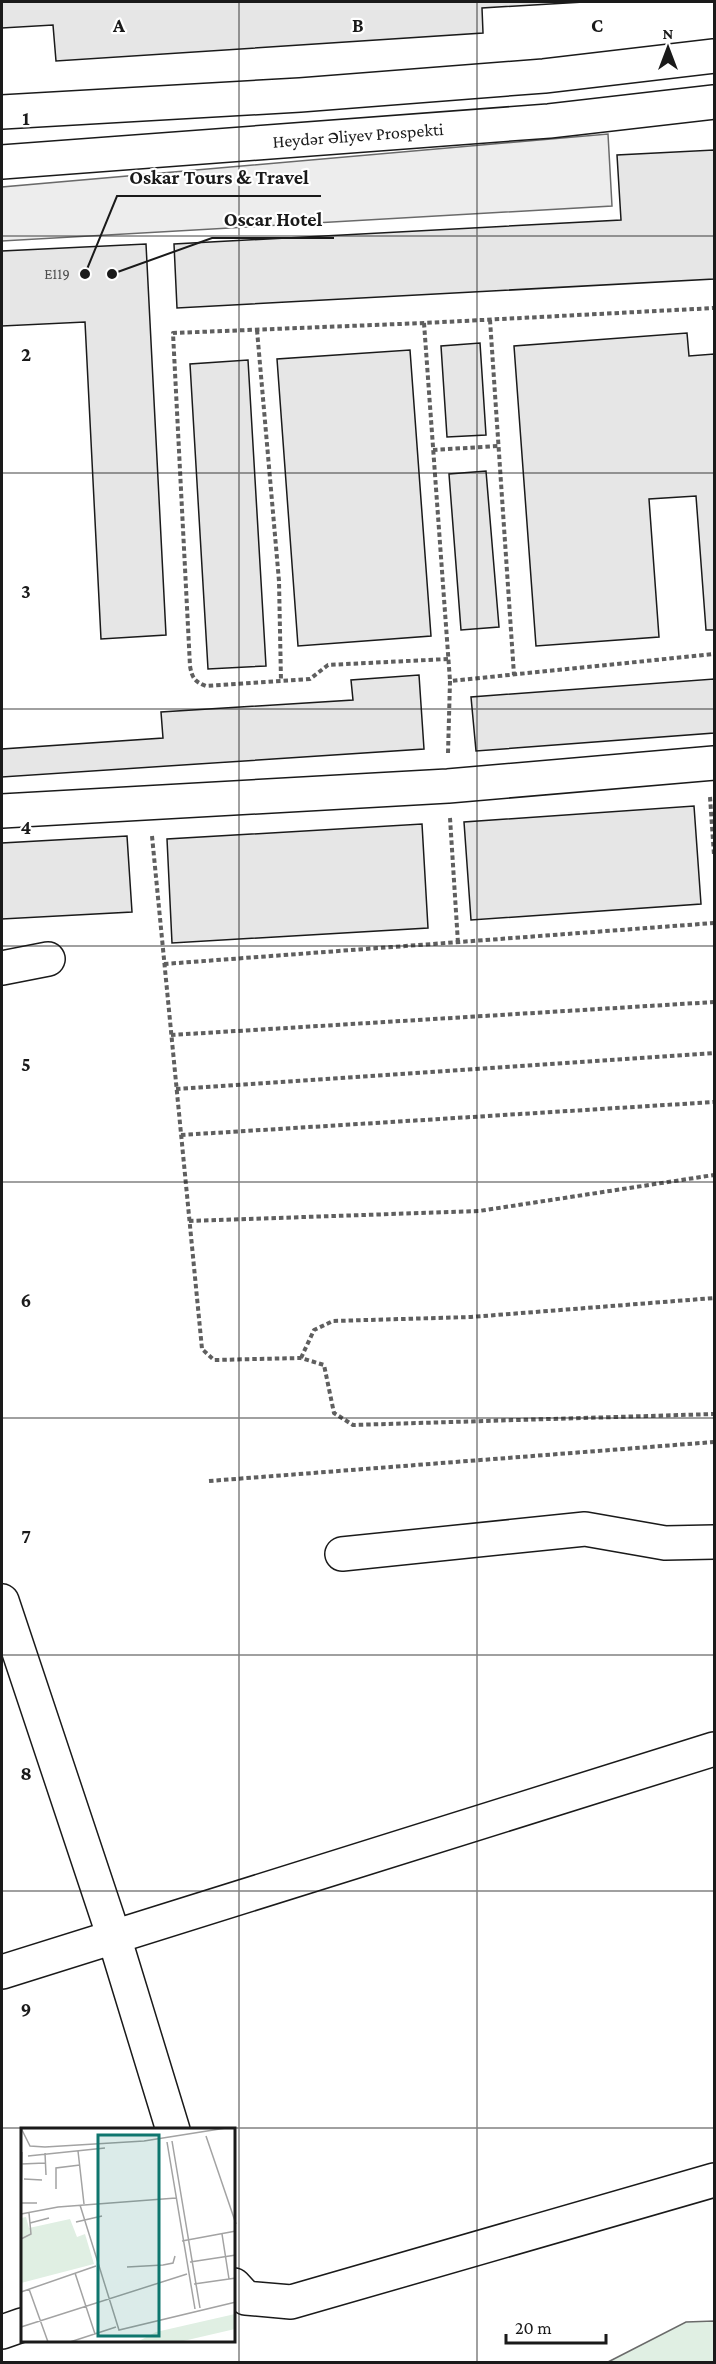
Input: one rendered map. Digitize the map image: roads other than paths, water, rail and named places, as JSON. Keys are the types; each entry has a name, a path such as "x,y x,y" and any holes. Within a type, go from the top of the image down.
{"main road":[{"path":"2,112 300,95 544,76 714,56"},
{"name":"Heydər Əliyev Prospekti","path":"2,162 549,121 714,102"},
{"path":"2,811 448,786 711,763"},
{"path":"2,968 48,959"},
{"path":"342,1554 585,1529 665,1543 714,1542"},
{"path":"2,1601 114,1937 172,2128"},
{"path":"2,1972 714,1749"},
{"path":"236,2287 246,2298 291,2302 714,2180"},
{"path":"2,2332 21,2325"}],"place":[{"name":"Oskar Tours & Travel","path":"85,274"},
{"name":"Oscar Hotel","path":"112,274"}]}
